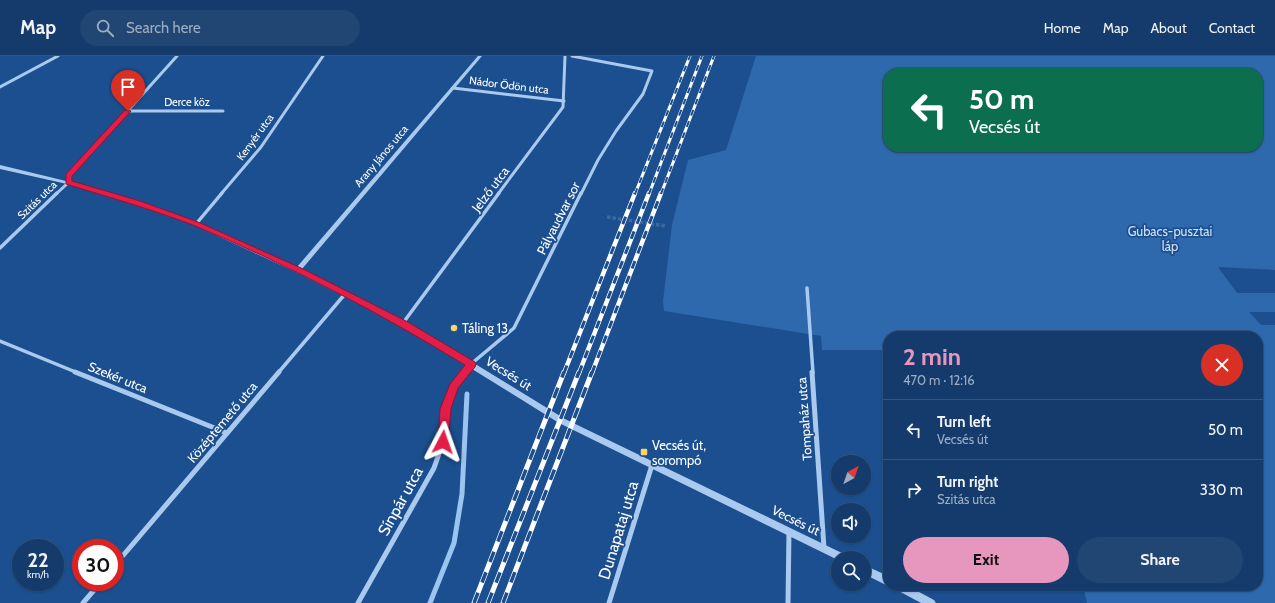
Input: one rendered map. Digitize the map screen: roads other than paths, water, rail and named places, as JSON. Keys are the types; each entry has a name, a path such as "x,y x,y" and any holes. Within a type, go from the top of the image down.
{"street":[{"path":"0,87 58,56"},
{"name":"Szitás utca","path":"0,248 68,183 69,176 178,56"},
{"name":"Kenyér utca","path":"196,224 261,147 323,56"},
{"name":"Arany János utca","path":"298,270 480,56"},
{"name":"Jelző utca","path":"402,323 564,107 565,56"},
{"name":"Pályaudvar sor","path":"471,364 514,328 598,160 643,94 652,71 572,56"},
{"name":"Nádor Ödön utca","path":"453,88 564,101"},
{"name":"Derce köz","path":"128,111 223,111"},
{"name":"Vecsés út","path":"0,167 68,183 138,203 196,224 298,270 402,323 562,421 831,552"},
{"name":"Tompaház utca","path":"807,288 824,548"},
{"name":"Középtemető utca","path":"124,554 345,294"},
{"name":"Szekér utca","path":"0,341 227,433"},
{"name":"Sínpár utca","path":"358,603 434,468 443,442 446,409 454,387 471,364"},
{"name":"Dunapataj utca","path":"609,603 652,465"},
{"path":"788,603 789,531"},
{"path":"871,572 883,578"},
{"path":"83,603 93,591"},
{"path":"908,591 931,603"}],"waterway":[{"path":"430,603 454,543 462,494 467,394"}],"tunnel":[{"path":"607,217 666,226"}],"railway":[{"path":"635,194 690,56"},
{"path":"649,194 702,56"},
{"path":"661,194 714,56"},
{"path":"564,373 635,193"},
{"path":"579,373 649,193"},
{"path":"592,373 661,193"},
{"path":"474,603 564,372"},
{"path":"488,603 579,372"},
{"path":"503,603 592,372"}],"place":[{"name":"Táling 13","path":"454,328"},
{"name":"Vecsés út, sorompó","path":"644,452"}],"park label":[{"name":"Gubacs-pusztai láp","path":"1170,238"}]}
